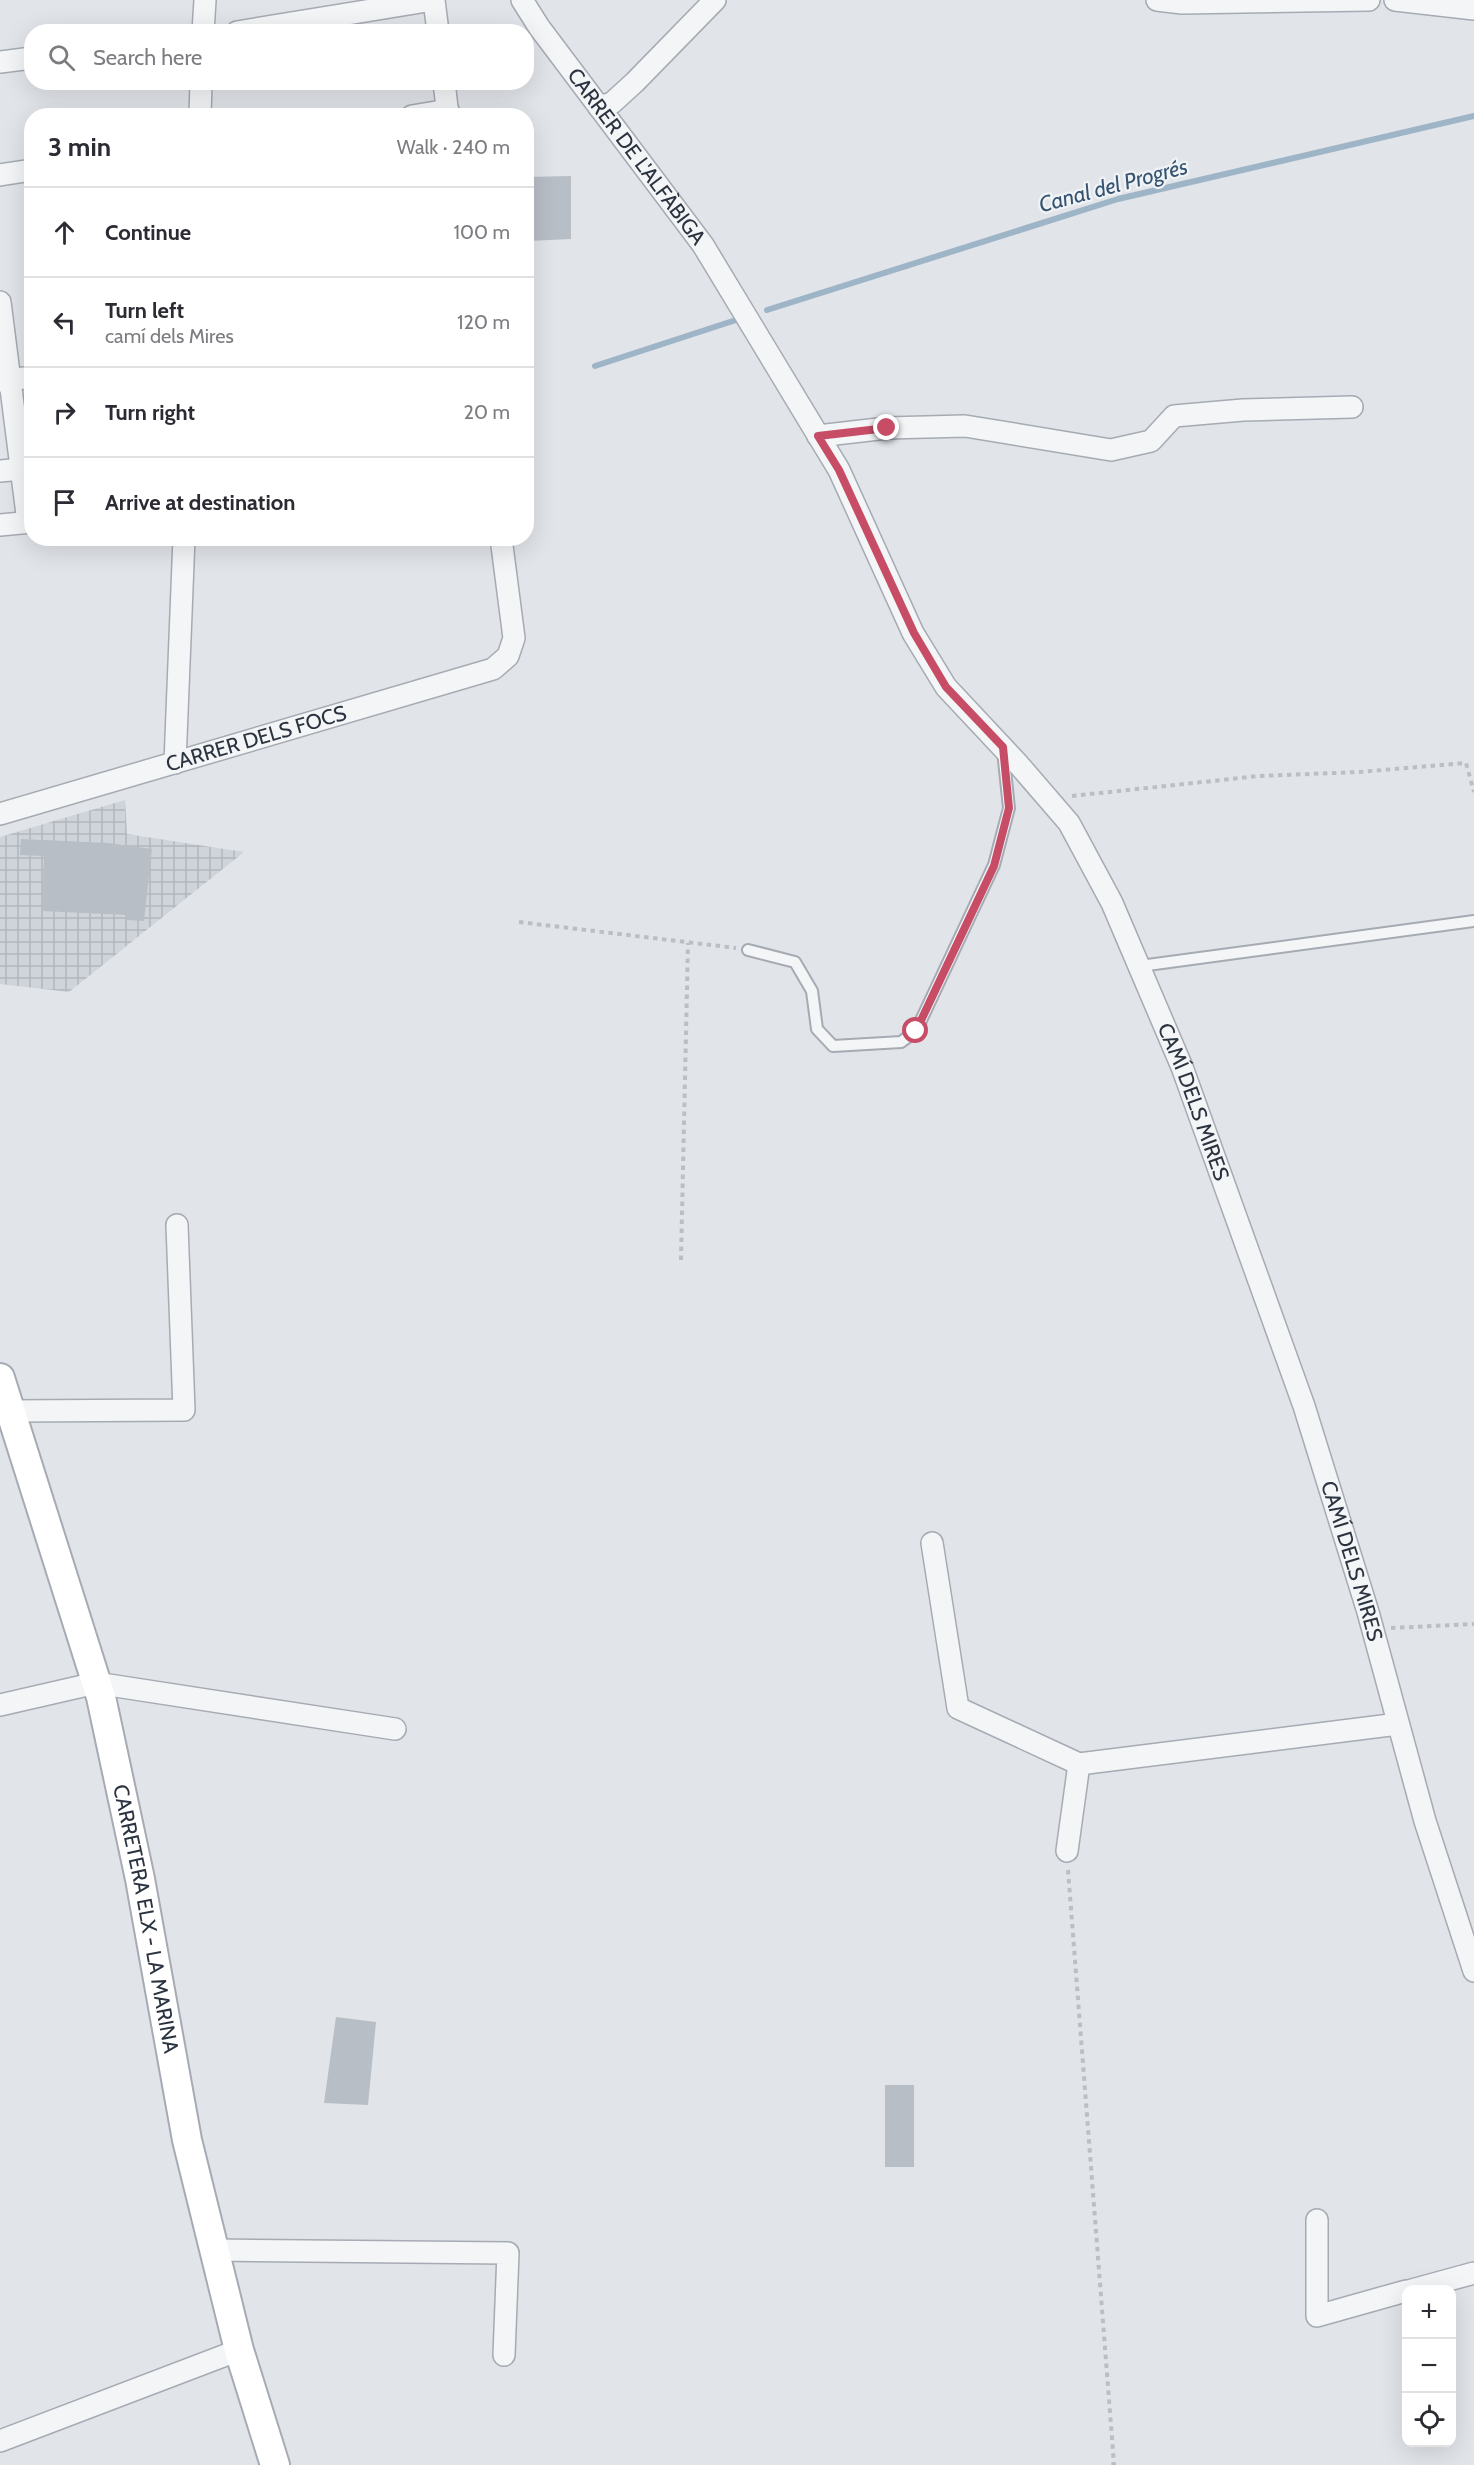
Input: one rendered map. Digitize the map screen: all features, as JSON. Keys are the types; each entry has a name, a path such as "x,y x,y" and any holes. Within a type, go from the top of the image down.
{"main road":[{"name":"CARRETERA ELX - LA MARINA","path":"0,1378 96,1683 140,1878 187,2140 239,2350 275,2465"}],"street":[{"path":"204,24 205,0"},
{"path":"286,24 434,0 437,24"},
{"name":"CARRER DE L'ALFÀBIGA","path":"522,0 539,27 703,245 745,315"},
{"path":"599,106 612,103 716,0"},
{"path":"1156,0 1182,3 1239,3 1369,0"},
{"path":"1395,0 1474,9"},
{"path":"0,62 24,59"},
{"path":"200,108 201,90"},
{"path":"445,90 447,108"},
{"path":"0,175 24,171"},
{"path":"0,302 14,379 24,482"},
{"name":"CAMÍ DELS MIRES","path":"745,315 839,470 919,642 946,687 1003,747 1069,823 1112,903 1140,966 1182,1067 1304,1406 1372,1628 1425,1821 1473,1967"},
{"path":"818,436 887,428 965,426 1111,450 1151,441 1174,416 1243,410 1352,407"},
{"path":"0,471 22,469"},
{"path":"0,525 24,523"},
{"path":"175,763 184,546"},
{"name":"CARRER DELS FOCS","path":"0,814 493,669 508,656 514,638 502,546"},
{"path":"10,1411 184,1410 177,1225"},
{"path":"932,1543 958,1708 1079,1764 1398,1724"},
{"path":"0,1705 96,1683 395,1729"},
{"path":"1067,1851 1079,1764"},
{"path":"1317,2220 1317,2316 1402,2292"},
{"path":"214,2250 508,2253 504,2355"},
{"path":"1427,2285 1474,2272"},
{"path":"0,2441 239,2350"}],"lane":[{"path":"748,950 795,962 812,991 817,1029 833,1046 901,1042 916,1031 994,866 1009,808 1003,747"},
{"path":"1140,966 1474,921"}],"path":[{"path":"1048,798 1259,776 1359,772 1466,763 1474,792"},
{"path":"519,922 748,950"},
{"path":"681,1260 688,943"},
{"path":"1372,1628 1474,1624"},
{"path":"1067,1851 1114,2464 1107,2465"}],"shaded area":[{"path":"125,800 127,834 244,852 69,992 0,984 0,837"}],"building":[{"path":"571,176 571,239 534,241 534,177"},
{"path":"21,839 108,843 152,849 144,921 126,920 126,915 42,911 44,856 20,855"},
{"path":"336,2017 376,2022 368,2105 324,2103"},
{"path":"885,2085 914,2085 914,2167 885,2167"}],"waterway":[{"name":"Canal del Progrés","path":"767,310 1118,199 1474,116"},
{"name":"Canal del Progrés","path":"595,366 739,319"}],"route":[{"path":"887,428 818,436 839,470 914,633 946,687 1003,747 1009,808 994,866 916,1031"}]}
